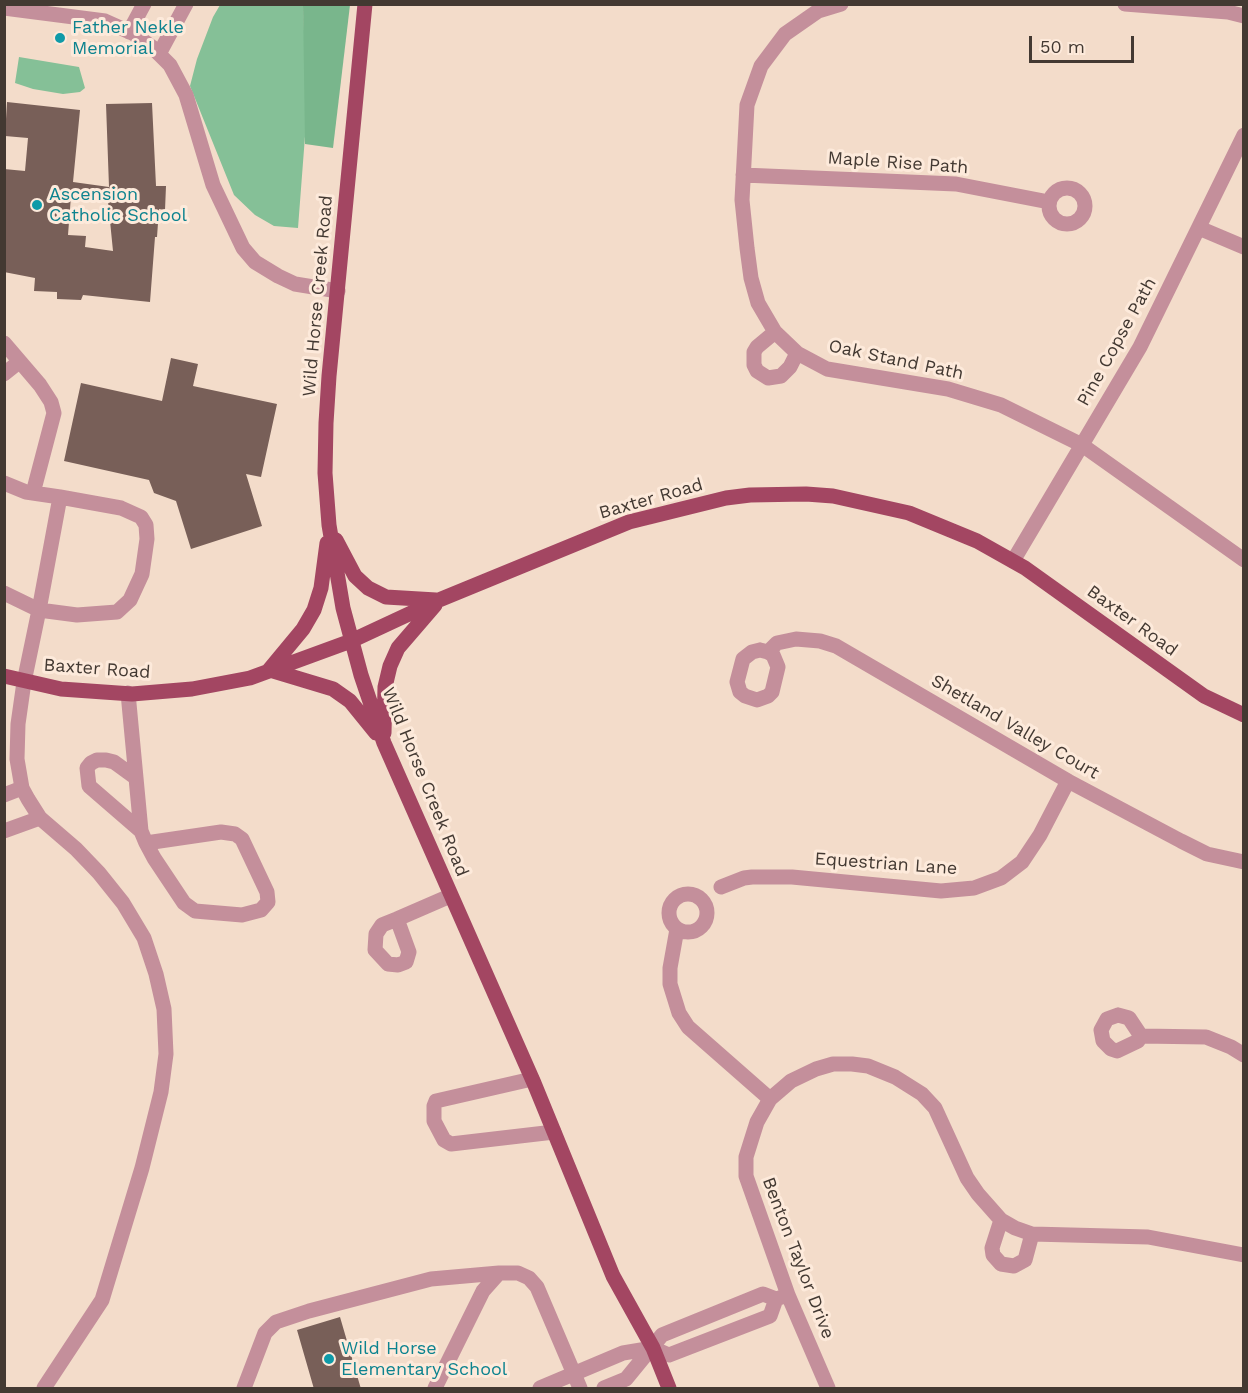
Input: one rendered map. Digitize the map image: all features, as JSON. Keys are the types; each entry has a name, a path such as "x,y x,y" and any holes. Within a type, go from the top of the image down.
{"main road":[{"name":"Wild Horse Creek Road","path":"365,4 326,423 325,473 329,525 343,608 351,641 384,743 532,1079 613,1276 653,1348 669,1389"},
{"name":"Baxter Road","path":"4,676 61,689 128,693 192,689 250,678 351,641 439,600 629,522 684,507 750,495 833,495 909,513 948,528 1012,561 1204,696 1244,715"},
{"path":"329,525 355,576 368,588 386,597 439,600"},
{"path":"329,525 321,588 314,610 303,628 269,670 333,689 350,701 384,743"},
{"path":"384,743 385,687 390,666 398,648 439,600"}],"street":[{"path":"129,32 144,4"},
{"path":"159,54 186,4"},
{"name":"Oak Stand Path","path":"841,4 818,11 785,34 761,66 747,105 742,200 751,278 758,303 775,332 797,353 827,369 948,388 1001,405 1082,445 1244,560"},
{"path":"1125,4 1228,12 1244,16"},
{"path":"4,8 44,8 105,21 129,32 152,47 170,65 186,94 213,185 243,248 255,262 295,284 338,291"},
{"name":"Pine Copse Path","path":"1012,561 1140,346 1244,135"},
{"name":"Maple Rise Path","path":"743,175 956,184 1049,202"},
{"path":"1199,228 1244,247"},
{"path":"775,332 754,352 754,365 757,370 768,378 781,376 790,367 797,353"},
{"path":"4,342 40,385 51,402 54,413 33,493"},
{"path":"4,374 20,362"},
{"path":"4,483 33,493 121,508 141,517 146,525 147,539 142,574 130,600 117,612 76,615 39,610 4,593"},
{"path":"44,1389 102,1300 142,1168 161,1092 166,1054 164,1009 144,938 123,903 99,873 76,849 39,818 22,789 17,748 18,724 60,497"},
{"name":"Shetland Valley Court","path":"768,651 777,643 796,639 820,641 836,646 1068,781 1208,854 1244,862"},
{"path":"128,693 144,837"},
{"path":"136,778 114,762 106,760 97,760 87,768 89,786 144,837 184,903 195,911 242,915 253,914 261,910 268,902 267,892 242,839 235,834 221,832 144,837"},
{"name":"Equestrian Lane","path":"702,899 718,889 752,877 792,877 941,891 974,888 1001,878 1022,862 1040,835 1068,781"},
{"path":"4,795 22,789"},
{"path":"4,831 39,818"},
{"path":"688,894 702,899 708,913 700,929 688,933 672,925 669,913 672,902 688,894"},
{"path":"397,919 450,896"},
{"path":"677,929 670,968 670,984 679,1013 688,1027 770,1099"},
{"path":"1141,1036 1206,1037 1244,1055"},
{"name":"Benton Taylor Drive","path":"828,1389 782,1297 746,1176 746,1156 757,1122 770,1099 803,1074 833,1064 868,1066 895,1077 922,1094 934,1108 968,1178 988,1208 1001,1220 1032,1234 1148,1237 1244,1255"},
{"path":"532,1079 436,1101 434,1121 444,1140 451,1144 554,1132"},
{"path":"1001,1220 992,1248 993,1255 1001,1264 1014,1266 1025,1260 1032,1234"},
{"path":"435,1389 483,1291 499,1273"},
{"path":"244,1389 265,1333 276,1322 431,1279 518,1273 529,1278 537,1287 580,1389"},
{"path":"540,1389 623,1353 653,1348 669,1355 770,1316 782,1297 763,1294 662,1335 653,1348 626,1379 604,1389"}],"green space":[{"path":"220,5 303,5 307,110 298,228 274,226 255,215 234,195 190,86 197,59"},
{"path":"303,5 350,5 333,148 305,144"},
{"path":"19,57 79,67 85,88 80,92 63,94 33,89 15,83"}],"building":[{"name":"Ascension Catholic School","path":"7,102 80,110 73,182 109,187 106,104 152,103 156,186 166,186 165,210 159,209 157,237 155,237 150,302 83,295 81,300 57,299 57,292 34,291 35,278 4,272 4,169 25,171 28,138 5,136","holes":["71,196 108,201 113,251 85,247 86,236 68,235"]},
{"path":"171,358 198,364 193,386 277,404 261,477 246,474 262,526 191,549 176,501 154,493 149,480 64,461 81,383 162,401"},
{"name":"Wild Horse Elementary School","path":"340,1317 361,1389 314,1389 297,1330"}],"place":[{"name":"Father Nekle Memorial","path":"60,38"},
{"name":"Ascension Catholic School","path":"37,205"},
{"name":"Wild Horse Elementary School","path":"329,1359"}]}
